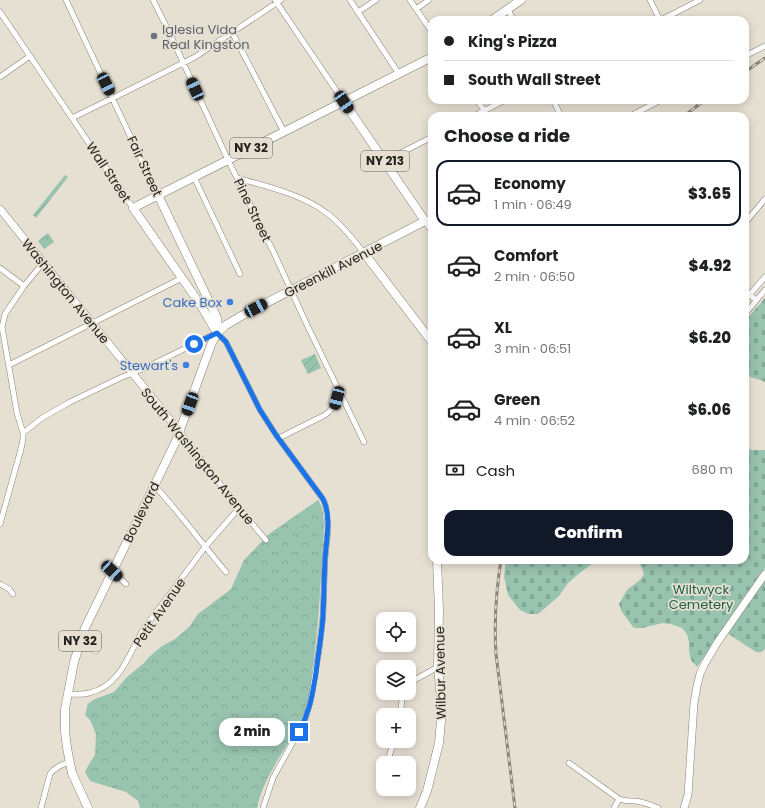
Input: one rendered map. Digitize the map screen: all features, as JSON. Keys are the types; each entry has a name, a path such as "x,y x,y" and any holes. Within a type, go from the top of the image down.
{"main road":[{"path":"498,16 521,0"},
{"name":"NY 32","path":"133,208 428,59"},
{"name":"NY 213","path":"344,102 428,219"},
{"name":"Fair Street","path":"158,195 217,318 217,333"},
{"name":"Wall Street","path":"133,208 200,304 217,333"},
{"name":"Washington Avenue","path":"0,209 132,373"},
{"name":"Greenkill Avenue","path":"217,333 226,325 428,219"},
{"path":"364,253 428,337"},
{"name":"Boulevard","path":"88,808 72,773 65,731 65,708 67,694 80,639 180,432 211,345 217,333"},
{"name":"South Washington Avenue","path":"132,373 180,432"},
{"name":"Wilbur Avenue","path":"420,808 430,779 441,730 442,710 438,667 439,610 437,564"},
{"path":"684,808 688,795 690,776 694,703 700,674 704,664 717,643 765,574"}],"street":[{"name":"Fair Street","path":"66,0 158,195"},
{"name":"Pine Street","path":"153,0 228,160 364,442"},
{"path":"350,0 399,74"},
{"path":"358,12 376,0"},
{"path":"410,0 428,26"},
{"path":"416,9 429,0"},
{"path":"650,0 658,16"},
{"path":"672,16 700,0"},
{"path":"72,118 184,64 277,1 344,102"},
{"path":"508,9 511,16"},
{"name":"Wall Street","path":"0,12 133,208"},
{"path":"232,32 284,132"},
{"path":"749,54 765,46"},
{"path":"0,77 30,56"},
{"path":"480,104 484,111 498,104"},
{"path":"638,112 653,104"},
{"path":"385,161 428,139"},
{"path":"194,177 240,274"},
{"path":"237,178 293,195 322,209 340,224 364,253"},
{"path":"749,218 765,199"},
{"path":"0,524 23,439 2,323 24,286 43,263"},
{"path":"0,268 24,286"},
{"path":"756,300 750,294 765,276"},
{"path":"9,365 182,278"},
{"path":"749,309 765,290"},
{"path":"217,333 226,342 260,410 323,499 327,516 328,530 325,559 323,616 309,708 299,732 273,778 263,808"},
{"name":"Greenkill Avenue","path":"22,433 42,418 70,402 217,333"},
{"path":"279,438 332,410 337,398 337,388"},
{"name":"South Washington Avenue","path":"180,432 266,540"},
{"path":"154,485 226,572"},
{"name":"Petit Avenue","path":"67,694 90,693 102,689 121,672 145,627 205,547 239,508"},
{"path":"112,571 126,584"},
{"path":"0,584 9,589 13,594"},
{"path":"80,639 96,651"},
{"path":"416,680 438,667"},
{"path":"41,808 50,774 56,768 69,762"},
{"path":"569,764 623,801 635,801 649,804 658,808"},
{"path":"614,808 619,799"}],"green space":[{"path":"65,175 68,177 36,218 33,215"},
{"path":"48,233 54,242 44,249 38,241"},
{"path":"765,298 765,382 749,376 749,316"},
{"path":"315,354 321,368 308,374 301,360"},
{"name":"Wiltwyck Cemetery","path":"749,449 765,450 765,568 697,667 691,660 687,634 682,628 663,623 636,628 633,627 622,612 619,604 627,590 641,579 644,574 640,564 749,564"},
{"path":"318,500 323,514 324,536 318,626 309,695 301,720 270,773 262,791 257,808 140,808 138,801 126,792 90,781 85,772 95,755 96,734 90,720 85,715 88,704 93,700 114,692 127,677 149,657 189,627 198,614 231,589 244,560 269,534"},
{"path":"506,564 592,564 568,583 559,596 538,614 529,614 520,610 508,595 504,576"},
{"name":"Wiltwyck Cemetery","path":"765,578 765,648 760,652 756,652 727,633"}],"railway":[{"path":"749,69 765,58"},
{"path":"689,112 700,104"},
{"path":"500,564 496,607 496,654 515,808"}],"place":[{"name":"Iglesia Vida Real Kingston","path":"154,36"},
{"name":"Cake Box","path":"230,302"},
{"name":"Stewart's","path":"186,365"}],"route":[{"path":"194,344 217,333 226,342 260,410 325,504 328,530 325,559 323,616 311,699 305,720 299,732"}]}
